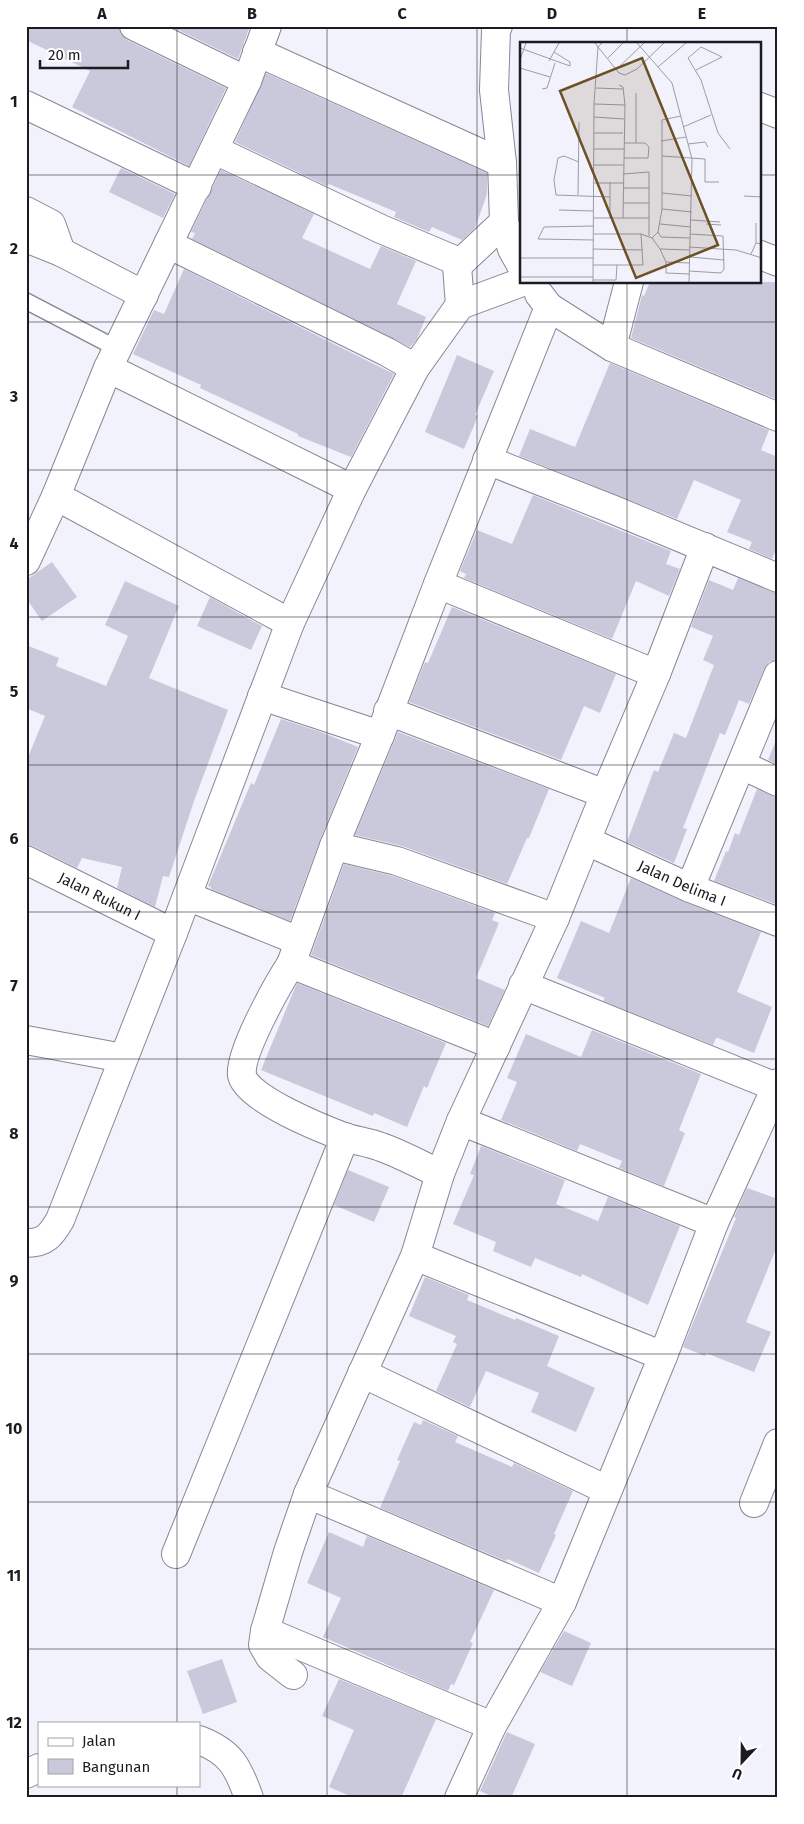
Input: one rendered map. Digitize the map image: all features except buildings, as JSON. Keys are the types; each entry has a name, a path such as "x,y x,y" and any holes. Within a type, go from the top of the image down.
{"street":[{"path":"134,26 247,81"},
{"path":"26,561 56,496 113,358 247,81 267,26"},
{"path":"494,28 494,90 502,163 504,222 512,249 520,263"},
{"path":"257,52 502,163"},
{"path":"26,105 197,187"},
{"path":"762,108 778,114"},
{"path":"215,150 381,229 452,259 457,266 460,305"},
{"path":"26,211 50,224 61,252"},
{"path":"457,266 504,222"},
{"path":"26,238 61,252 144,295"},
{"path":"168,244 415,368"},
{"path":"762,256 778,262"},
{"path":"26,1243 49,1238 60,1220 173,933 290,623 352,489 415,368 460,305 520,283"},
{"path":"532,284 549,307 612,347 778,417"},
{"path":"612,347 628,284"},
{"path":"440,1174 381,1147 345,1137 268,1103 244,1083 242,1074 246,1052 295,953 334,846 549,307"},
{"path":"113,358 352,489"},
{"path":"487,460 778,578"},
{"path":"56,496 290,623"},
{"path":"293,1675 270,1657 263,1645 265,1631 288,1552 308,1494 415,1256 440,1174 461,1122 555,918 656,674 705,547"},
{"path":"438,584 656,674"},
{"path":"690,888 778,675"},
{"path":"262,696 384,723 605,794"},
{"path":"742,765 778,782"},
{"name":"Jalan Delima I","path":"587,841 690,888 778,922"},
{"path":"334,846 397,861 555,918"},
{"name":"Jalan Rukun I","path":"26,860 173,933"},
{"path":"187,896 295,953 496,1046"},
{"path":"459,1798 492,1726 562,1602 663,1356 714,1223 777,1085 524,985"},
{"path":"26,1040 123,1058"},
{"path":"461,1122 714,1223"},
{"path":"176,1554 345,1137"},
{"path":"415,1256 663,1356"},
{"path":"362,1373 607,1490"},
{"path":"754,1503 778,1443"},
{"path":"308,1494 562,1602"},
{"path":"265,1631 492,1726"},
{"path":"200,1741 229,1756 243,1780 249,1798"},
{"path":"26,1774 38,1768"}],"lane":[{"path":"26,301 113,358"}]}
